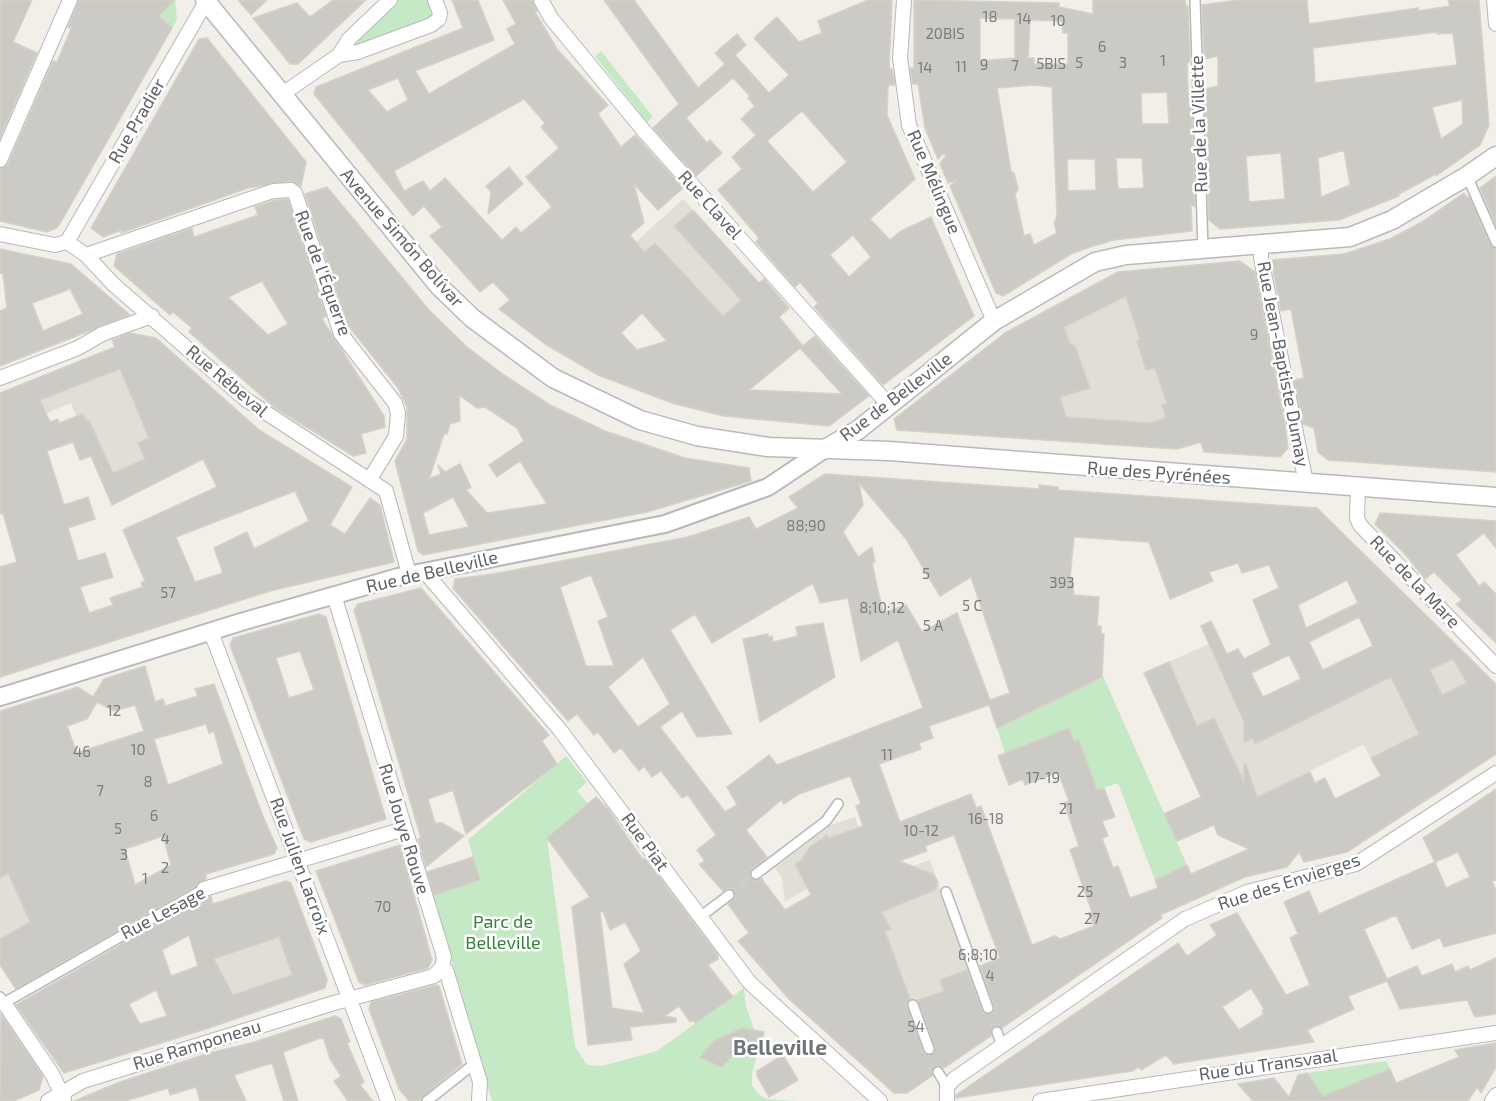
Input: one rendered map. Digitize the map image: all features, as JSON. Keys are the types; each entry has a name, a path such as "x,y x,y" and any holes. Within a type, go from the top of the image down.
{"main road":[{"name":"Avenue Simón Bolívar","path":"206,0 281,95 439,286 480,324 553,378 651,423 697,436 768,447 822,451"},
{"name":"Rue de Belleville","path":"822,451 858,430 994,321 1095,262 1126,255 1350,237 1392,220 1467,177 1496,156"},
{"name":"Rue des Pyrénées","path":"822,451 889,451 1496,497"}],"street":[{"path":"0,160 70,0"},
{"name":"Rue Pradier","path":"67,242 206,0"},
{"path":"281,95 339,55 349,39 390,0"},
{"path":"339,55 358,52 431,25 439,19 440,13 435,0"},
{"name":"Rue Clavel","path":"541,0 551,18 644,131 888,404"},
{"name":"Rue Mélingue","path":"904,0 900,58 909,125 994,321"},
{"name":"Rue de la Villette","path":"1195,0 1203,249"},
{"path":"1494,0 1496,24"},
{"path":"1467,177 1496,242"},
{"name":"Rue de l'Équerre","path":"86,255 273,191 291,189 298,202 341,334 395,403 398,413 396,436 370,478"},
{"path":"0,234 55,245 67,242"},
{"name":"Rue Rébeval","path":"67,242 86,255 113,284 263,413 370,478 386,491 417,572"},
{"name":"Rue Jean-Baptiste Dumay","path":"1261,244 1261,258 1306,483"},
{"path":"0,378 78,348 102,334 152,316"},
{"name":"Rue de Belleville","path":"0,697 417,572 665,524 768,487 822,451"},
{"name":"Rue de la Mare","path":"1358,488 1357,518 1360,525 1496,666"},
{"name":"Rue Piat","path":"417,572 560,730 750,983 799,1030 880,1101"},
{"name":"Rue Jouye Rouve","path":"334,596 444,957 442,967 446,970 480,1082 479,1100"},
{"name":"Rue Julien Lacroix","path":"211,632 388,1101"},
{"name":"Rue des Envierges","path":"947,1094 1002,1046 1185,919 1247,892 1356,864 1496,773"},
{"path":"756,874 826,821 838,804"},
{"name":"Rue Lesage","path":"2,1000 204,889 404,829"},
{"path":"946,892 988,1008"},
{"path":"700,917 729,894"},
{"path":"349,999 434,976 442,967"},
{"name":"Rue Ramponeau","path":"48,1101 63,1097 83,1081 349,999"},
{"path":"2,1000 52,1074 63,1097"},
{"path":"914,1005 929,1049"},
{"path":"997,1032 1002,1046"},
{"name":"Rue du Transvaal","path":"1040,1101 1496,1033"},
{"path":"427,1101 474,1064"},
{"path":"938,1072 947,1094"},
{"path":"1492,1101 1496,1095"}],"shaded area":[{"path":"683,199 759,283 680,356 642,313 584,367 533,336"},
{"path":"1118,273 1140,340 1201,442 1177,449 1042,440 1030,406 1051,334 1043,311"},
{"path":"144,336 259,430 113,505 71,403 24,423 13,387"},
{"path":"1209,644 1251,739 1255,743 1457,645 1496,684 1496,696 1371,758 1363,745 1212,819 1144,673"},
{"path":"855,817 878,878 930,860 969,969 940,980 944,991 908,1003 915,1025 886,1036 825,878 785,902 782,878 775,868 831,825"},
{"path":"0,835 56,957 12,984 0,965"},
{"path":"307,928 328,982 325,988 243,1015 214,960"}],"green space":[{"path":"175,0 177,20 172,28 160,16"},
{"path":"397,0 428,0 432,15 429,22 355,48 352,43"},
{"path":"601,51 653,117 647,122 595,56"},
{"path":"1103,676 1187,865 1155,880 1118,783 1097,790 1079,740 1074,742 1069,728 1005,753 997,728"},
{"name":"Parc de Belleville","path":"566,756 587,782 577,791 588,804 547,838 575,1047 587,1065 602,1066 657,1051 744,988 746,1007 754,1029 764,1032 752,1073 752,1085 757,1093 766,1099 796,1101 492,1101 433,895 480,880 468,840"},
{"path":"1386,1061 1390,1069 1330,1093 1327,1101 1307,1073"}],"building":[{"path":"0,0 32,0 13,42 37,53 0,138"},
{"path":"79,0 175,0 159,16 172,28 58,227 47,232 0,221 0,169 8,164 53,61 57,62 71,29 68,27"},
{"path":"238,0 267,0 251,15"},
{"path":"333,0 366,0 298,64 290,64 253,18 297,3 310,17"},
{"path":"452,0 478,0 494,40 415,71 429,94 515,44 507,29 516,24 503,0 532,0 537,11 535,12 557,49 608,105 598,114 621,147 635,135 683,188 658,210 634,184 644,223 630,235 644,252 655,243 723,316 741,300 674,226 693,210 759,283 764,279 789,308 779,317 803,346 815,336 869,396 829,426 724,416 672,403 598,375 545,344 499,309 510,300 493,282 480,292 430,236 442,227 424,206 413,216 314,94 316,87 463,28","holes":["398,78 408,100 387,112 368,90","524,99 545,123 541,127 559,148 526,177 552,207 521,233 516,227 502,240 445,178 430,191 423,181 404,191 394,171","642,313 667,341 637,350 621,333","800,348 842,394 749,390"]},
{"path":"604,0 634,0 698,88 725,64 715,53 737,34 746,45 735,55 769,93 789,75 754,38 777,17 799,42 822,33 818,21 868,0 892,0 889,69 892,69 895,85 888,85 887,115 915,179 870,219 890,240 901,231 931,217 974,316 883,385 814,307 818,303 800,282 795,287 756,242 759,238 718,190 742,169 732,157 756,135 741,119 755,106 748,98 750,96 733,78 686,118 707,143 710,140 722,153 696,176 653,128 679,104","holes":["802,111 847,162 813,192 767,141","853,235 871,257 849,277 830,255"]},
{"path":"914,0 1059,3 1059,7 1093,14 1093,0 1185,0 1186,7 1188,6 1190,62 1187,63 1188,92 1191,91 1195,207 1191,204 1192,231 1114,240 1093,246 1071,254 1003,296 996,293 950,186 957,180 948,183 940,164 946,155 944,153 938,159 925,128 918,84 913,84 910,68 914,68","holes":["980,18 1015,19 1015,58 980,61","1030,20 1062,21 1063,33 1068,33 1068,64 1034,64 1034,58 1028,58","1034,85 1052,87 1057,216 1054,223 1057,233 1034,245 1030,234 1024,236 1015,194 1018,189 1014,173 1011,171 997,88","1167,92 1169,124 1142,124 1141,93","1116,158 1142,158 1144,188 1118,189","1067,159 1095,159 1096,190 1068,191"]},
{"path":"1238,0 1307,0 1309,24 1418,8 1418,11 1450,6 1448,0 1479,0 1489,125 1480,145 1436,176 1436,174 1399,196 1339,220 1220,229 1209,220 1205,89 1218,86 1218,56 1204,59 1202,5","holes":["1437,32 1437,34 1453,33 1457,65 1315,83 1313,48","1462,100 1463,124 1441,139 1432,107","1344,150 1350,185 1321,197 1318,158","1281,153 1285,199 1249,202 1246,156"]},
{"path":"207,38 306,162 301,186 291,181 248,188 121,233 122,230 103,237 91,228 199,39"},
{"path":"509,167 523,184 488,214 491,192 486,186"},
{"path":"1496,176 1496,225 1480,188"},
{"path":"327,187 429,310 467,347 550,405 605,431 685,458 749,468 751,481 647,512 423,555 418,551 395,461 407,439 407,407 398,388 347,324 305,194","holes":["459,395 477,408 485,407 517,428 524,441 489,465 497,477 520,461 547,504 487,513 466,490 471,487 460,464 445,472 438,465 441,474 429,479 444,434 447,434 450,424 460,421","453,497 469,527 429,535 423,513"]},
{"path":"1464,193 1467,198 1469,196 1490,245 1496,249 1496,472 1328,460 1318,452 1314,428 1303,424 1294,380 1304,378 1291,309 1281,311 1271,260 1344,254 1390,239 1422,222"},
{"path":"288,199 326,316 322,319 384,416 385,427 361,434 366,453 353,456 274,407 189,332 192,328 173,312 170,315 114,266 117,254 192,228 194,237 258,215 255,207 275,200","holes":["262,281 288,324 268,335 228,297"]},
{"path":"0,249 71,264 130,315 0,366 0,311 7,308 3,274 0,273","holes":["70,289 83,314 43,331 32,303"]},
{"path":"1240,261 1255,272 1285,425 1288,448 1280,457 1204,452 1201,442 1177,449 897,430 894,419 1005,333 1118,272","holes":["1126,296 1140,340 1137,341 1146,370 1155,368 1167,404 1162,405 1166,418 1150,423 1066,417 1060,397 1090,388 1075,346 1070,344 1064,327"]},
{"path":"130,333 156,338 259,430 352,487 330,525 345,534 370,498 380,505 394,562 270,591 0,677 0,567 17,562 3,513 0,514 0,393 115,347 112,340","holes":["120,369 149,438 138,443 145,459 113,473 89,420 86,421 83,414 59,423 58,419 50,422 40,400","73,442 80,460 91,456 112,505 203,459 217,487 123,530 145,581 141,583 143,587 110,598 113,605 89,613 80,587 113,577 105,553 78,561 68,528 95,519 88,497 64,505 47,451","295,491 309,521 254,549 247,532 214,548 223,573 195,582 176,537"]},
{"path":"825,474 1039,489 1039,485 1058,487 1058,490 1317,508 1496,684 1496,754 1347,852 1304,862 1299,852 1287,867 1245,877 1160,915 1162,918 1002,1028 998,1025 992,1027 991,1036 944,1068 934,1067 932,1076 907,1093 894,1093 789,999 738,941 749,933 728,904 735,898 735,891 729,888 723,891 699,864 705,861 697,850 716,835 688,795 682,798 661,771 652,777 644,766 639,771 621,748 614,753 598,732 594,735 577,714 568,721 453,588 455,579 493,574 688,537 749,517 756,529 798,508 789,497","holes":["859,483 906,539 940,596 971,577 1010,693 990,700 957,613 922,632 906,605 883,613 872,563 875,562 872,547 858,557 843,532 863,505","1074,537 1149,542 1170,599 1213,581 1209,572 1238,563 1242,573 1269,565 1279,588 1253,600 1271,645 1244,659 1238,649 1227,654 1211,621 1201,626 1244,722 1244,742 1253,739 1255,744 1391,677 1419,734 1371,758 1381,776 1335,799 1325,778 1315,783 1310,772 1257,797 1246,764 1244,764 1244,782 1214,718 1197,726 1169,662 1144,673 1201,797 1164,814 1177,841 1214,825 1218,835 1249,849 1191,874 1187,865 1155,880 1158,888 1130,898 1118,866 1113,868 1102,838 1108,836 1102,821 1115,817 1104,788 1097,790 1079,740 1074,742 1069,728 998,756 1009,785 1023,779 1025,785 1058,772 1069,801 1064,803 1079,846 1070,850 1092,912 1089,913 1094,926 1060,939 1055,936 1032,945 981,806 976,808 971,794 900,822 879,764 921,749 919,743 933,738 929,726 989,705 997,728 1102,677 1104,634 1101,634 1101,626 1097,626 1099,597 1074,595 1072,578 1070,578","591,575 608,617 598,621 614,666 586,666 560,587","1347,580 1358,603 1306,628 1298,605","813,583 820,603 848,598 861,661 898,640 923,708 777,765 769,755 727,787 737,805 725,812 660,727 682,711 697,737 732,734 670,630 695,614 712,643","1359,617 1373,646 1323,670 1309,642","1289,655 1301,679 1263,697 1251,673","643,657 670,704 638,727 608,687","1453,659 1467,683 1442,695 1430,670","850,776 861,804 856,806 863,826 829,838 827,835 809,848 801,861 795,864 811,895 785,910 761,878 756,881 750,878 752,869 767,857 746,830 781,800 784,804 799,794","954,835 1000,958 980,966 995,1009 990,1014 983,1013 967,970 940,980 944,991 918,1000 935,1047 934,1053 928,1056 923,1051 907,1007 910,999 885,931 891,929 881,912 935,890 938,882 933,874 899,861 927,851 925,846"]},
{"path":"1380,513 1496,521 1496,548 1484,533 1456,555 1479,586 1484,582 1496,594 1496,643 1456,604 1462,600 1434,572 1425,579 1405,554 1375,524"},
{"path":"421,588 549,735 542,741 557,764 466,834 453,790 428,799 435,823 442,823 464,836 426,867 418,839 421,838 354,610 358,604"},
{"path":"319,614 326,617 386,819 311,842 304,839 230,645 233,638","holes":["300,651 314,690 289,698 276,658"]},
{"path":"823,623 835,677 760,722 743,639 768,634 768,637 772,636 773,642 798,636 796,627"},
{"path":"145,666 155,702 163,699 165,706 198,696 195,689 214,684 262,814 277,848 274,854 206,874 206,879 196,886 16,989 0,965 0,939 30,922 8,873 0,878 0,711 78,687 93,697 104,679","holes":["97,702 114,711 135,705 144,731 77,753 67,726 87,719","206,724 209,733 214,731 223,764 168,785 154,739","163,836 171,865 135,885 125,849"]},
{"path":"1496,789 1496,880 1492,881 1496,890 1496,933 1444,947 1440,938 1412,949 1396,915 1364,929 1387,979 1417,966 1422,976 1452,964 1455,972 1468,966 1470,970 1496,958 1496,1014 1475,1017 1467,1000 1400,1009 1387,981 1348,996 1354,1009 1307,1030 1314,1042 1174,1064 1166,1055 1141,1070 1139,1067 1132,1071 956,1098 956,1095 1178,943 1187,956 1217,935 1210,925 1237,913 1286,995 1310,985 1290,938 1298,934 1284,902 1309,891 1319,914 1435,862 1423,838","holes":["1458,852 1470,877 1446,888 1435,862","1251,988 1264,1009 1262,1011 1264,1014 1239,1030 1222,1007"]},
{"path":"596,797 608,809 643,860 645,858 718,955 718,959 708,965 733,997 695,1023 693,1020 690,1022 679,1006 665,1016 676,1018 676,1022 630,1027 632,1040 588,1045 572,907 590,897 547,838","holes":["603,911 610,930 625,922 641,951 624,964 644,1013 612,1008 600,912"]},
{"path":"400,845 432,960 428,968 365,985 359,982 316,871"},
{"path":"473,857 480,880 434,895 427,872"},
{"path":"286,881 291,883 327,979 325,988 206,1029 64,1073 16,1005 202,898 211,896 213,904","holes":["189,935 198,966 171,976 162,950","279,937 292,975 233,995 214,959","156,990 167,1016 140,1024 129,1004"]},
{"path":"439,986 462,1064 420,1101 409,1101 399,1089 369,1009 371,1002"},
{"path":"1,1014 43,1076 39,1090 14,1101 0,1101"},
{"path":"335,1016 341,1019 350,1042 347,1043 364,1082 360,1085 373,1101 348,1101 334,1081 341,1076 330,1059 323,1037 283,1052 298,1101 284,1101 272,1063 234,1075 246,1101 200,1101 196,1087 170,1095 168,1088 126,1101 74,1101 120,1082 209,1053 251,1043"},
{"path":"742,1028 764,1032 758,1054 732,1057 721,1067 700,1057 714,1041"},
{"path":"1496,1043 1496,1067 1481,1093 1477,1087 1468,1101 1253,1101 1238,1084 1274,1078 1289,1097 1298,1075 1307,1073 1323,1096 1390,1069 1396,1083 1459,1057 1455,1050"},
{"path":"783,1055 798,1080 769,1097 757,1076 757,1071"}],"tunnel":[{"path":"729,895 756,874"},
{"path":"988,1008 997,1032"},
{"path":"929,1049 938,1072"}],"district":[{"name":"Belleville","path":"780,1048"}]}
